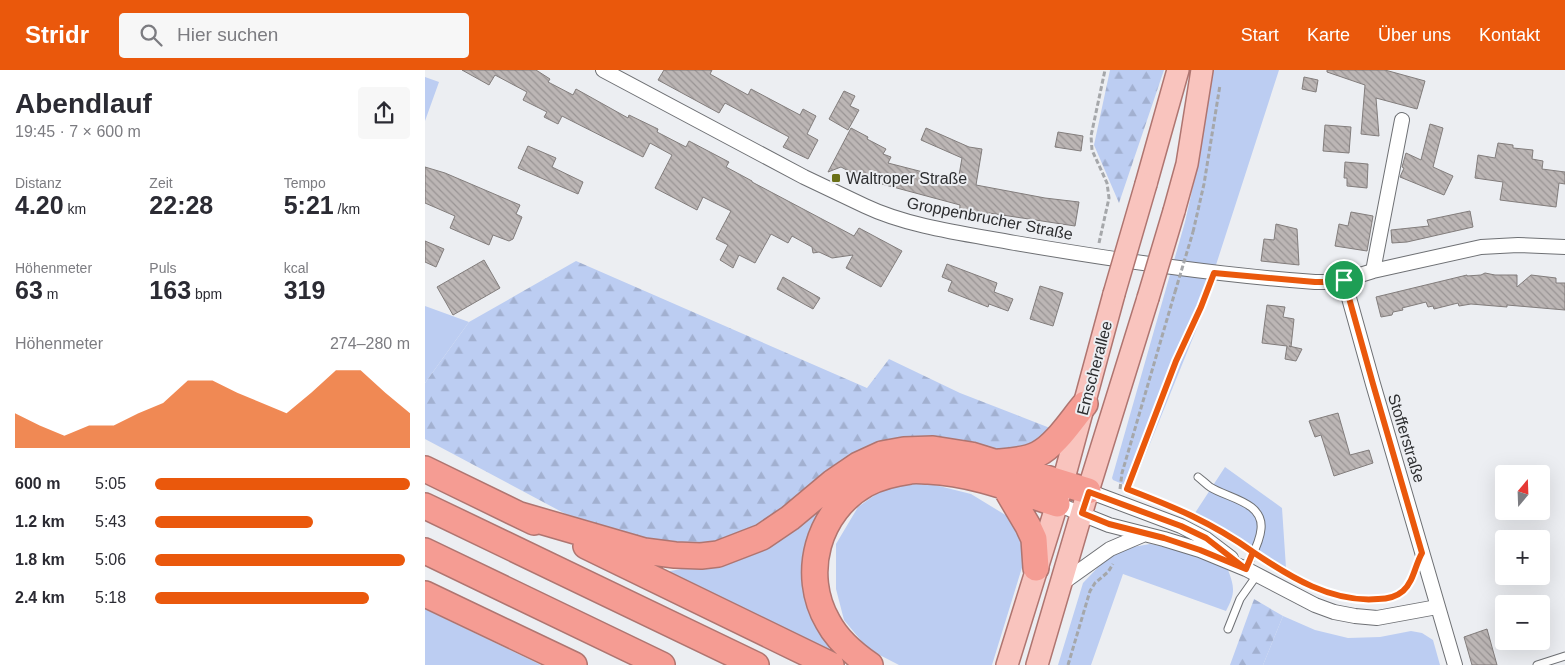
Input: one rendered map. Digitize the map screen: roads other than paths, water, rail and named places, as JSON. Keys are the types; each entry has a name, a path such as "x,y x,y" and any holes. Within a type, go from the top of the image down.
{"highway":[{"path":"994,462 1023,459 1039,454 1051,445 1085,404"},
{"path":"520,515 643,551 675,555 701,556 718,554 762,537 790,518 833,482 859,465 881,454 904,450 933,449 971,455 994,462 1060,494 1085,502"},
{"path":"425,469 831,665"},
{"path":"870,665 843,643 828,623 819,604 815,586 814,564 819,543 829,521 846,498 867,484 888,475 912,470 942,472 970,477 1005,487 1060,494"},
{"path":"1005,487 1034,539 1036,568"},
{"path":"425,506 756,665"},
{"path":"425,551 662,665"},
{"path":"425,594 574,665"}],"main road":[{"name":"Emscherallee","path":"1007,665 1060,494 1114,294 1178,70"},
{"name":"Emscherallee","path":"1037,665 1174,211 1187,164 1202,70"}],"street":[{"name":"Groppenbrucher Straße","path":"603,70 804,177 875,211 935,228 1095,257 1214,273 1315,282 1344,280 1481,247 1518,245 1565,247"},
{"path":"1373,272 1403,120"},
{"name":"Stofferstraße","path":"1344,280 1455,665"},
{"path":"1085,502 1109,524 1200,550 1251,572 1315,605 1334,612 1377,618 1437,607"},
{"path":"1085,502 1181,526 1206,538 1251,572"},
{"path":"1061,584 1109,549 1145,534"}],"lane":[{"path":"1198,477 1211,487 1233,496 1256,510 1262,528 1253,552 1251,572 1228,629"},
{"path":"1537,665 1565,656"}],"place":[{"name":"Waltroper Straße","path":"836,178"}]}
